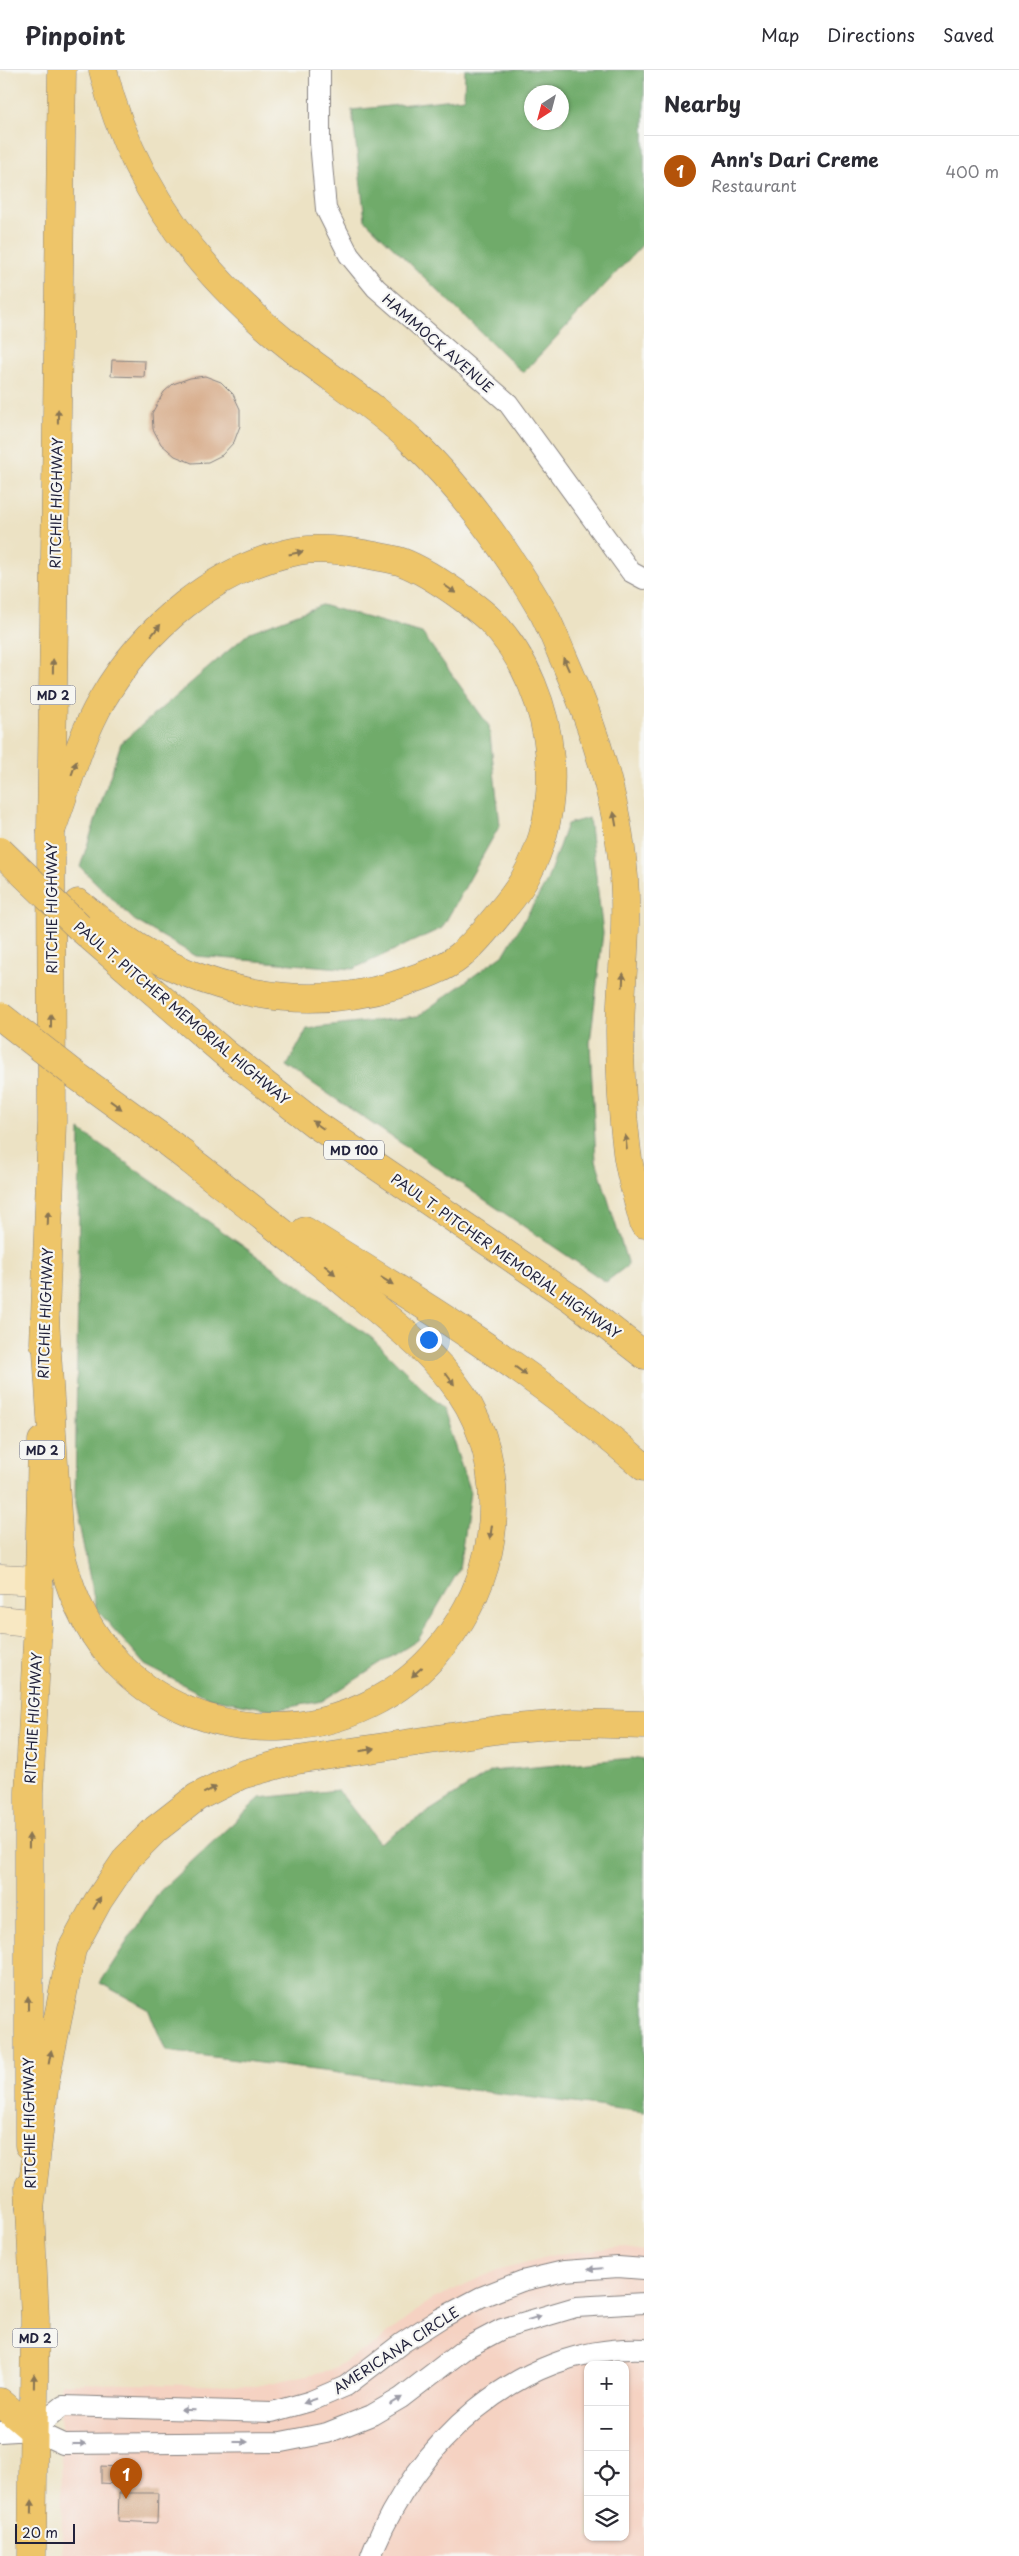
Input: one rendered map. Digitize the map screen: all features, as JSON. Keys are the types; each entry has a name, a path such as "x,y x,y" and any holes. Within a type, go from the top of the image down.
{"main road":[{"name":"RITCHIE HIGHWAY","path":"32,2556 35,2318 30,2209 27,1933 29,1792 38,1624 52,1122 51,830 62,70"},
{"path":"103,70 116,114 150,188 179,235 211,275 243,308 414,442 455,487 504,549 546,618 576,686 597,745 614,813 624,875 626,943 620,1030 621,1090 627,1155 644,1224"},
{"path":"0,842 78,915 178,970 226,988 278,996 324,999 378,991 418,978 459,957 514,896 533,864 545,829 552,787 548,737 536,693 516,652 489,618 446,586 403,562 352,552 301,551 252,564 208,586 166,619 127,665 102,700 81,748 51,830"},
{"name":"PAUL T. PITCHER MEMORIAL HIGHWAY","path":"0,851 78,915 228,1055 315,1124 572,1299 644,1355"},
{"path":"0,1016 168,1143 323,1264 416,1342 449,1376 470,1407 484,1441 491,1480 494,1516 489,1552 479,1586 460,1624 432,1658 401,1686 377,1701 332,1719 288,1728 252,1726 210,1718 174,1705 136,1679 110,1655 85,1619 67,1582 59,1546 45,1320"},
{"path":"168,1143 267,1208 416,1298 520,1370 644,1467"},
{"path":"0,1579 39,1581"},
{"path":"0,1620 38,1624"},
{"path":"30,2209 45,2081 72,1949 98,1901 126,1858 156,1829 197,1796 241,1775 291,1761 503,1729 575,1723 644,1725"},
{"path":"0,2402 33,2430"}],"street":[{"name":"HAMMOCK AVENUE","path":"320,70 320,142 326,209 349,254 376,288 508,403 631,572 644,579"},
{"name":"AMERICANA CIRCLE","path":"33,2430 63,2406 272,2412 311,2401 346,2386 402,2343 441,2318 481,2297 522,2281 564,2272 618,2267 644,2269"},
{"path":"0,2432 33,2430 62,2444 281,2442 327,2433 372,2415 401,2398 466,2348 502,2329 576,2307 644,2303"},
{"path":"371,2556 380,2533 400,2494 428,2457 454,2428 485,2401 534,2371 556,2362 596,2353 644,2349"}],"shaded area":[{"path":"620,2247 644,2251 644,2556 62,2556 61,2383 257,2386 330,2370 371,2347 429,2301 497,2270 558,2254"}],"green space":[{"path":"465,70 644,70 644,243 523,373 365,220 352,110 464,98"},
{"path":"322,605 422,633 489,726 500,825 442,928 353,969 196,956 134,920 80,867 121,743 250,632"},
{"path":"589,818 603,933 590,1043 596,1160 628,1265 606,1282 287,1066 307,1029 418,1016 504,954 546,883 567,824"},
{"path":"80,1130 372,1338 442,1408 470,1492 459,1570 418,1640 322,1701 274,1710 209,1698 145,1665 96,1609 75,1504"},
{"path":"632,1758 644,1760 644,2112 166,2051 148,2009 100,1983 160,1891 260,1798 338,1790 379,1843 492,1771"}],"building":[{"path":"112,360 145,361 144,377 111,376"},
{"path":"205,376 221,382 233,394 240,409 240,426 234,442 222,455 208,462 192,463 175,456 161,444 153,429 152,413 164,392 173,384 190,378"},
{"path":"101,2466 133,2468 132,2485 101,2483"},
{"path":"119,2493 158,2493 157,2523 118,2521"}],"place":[{"name":"Ann's Dari Creme","path":"126,2499"}]}
